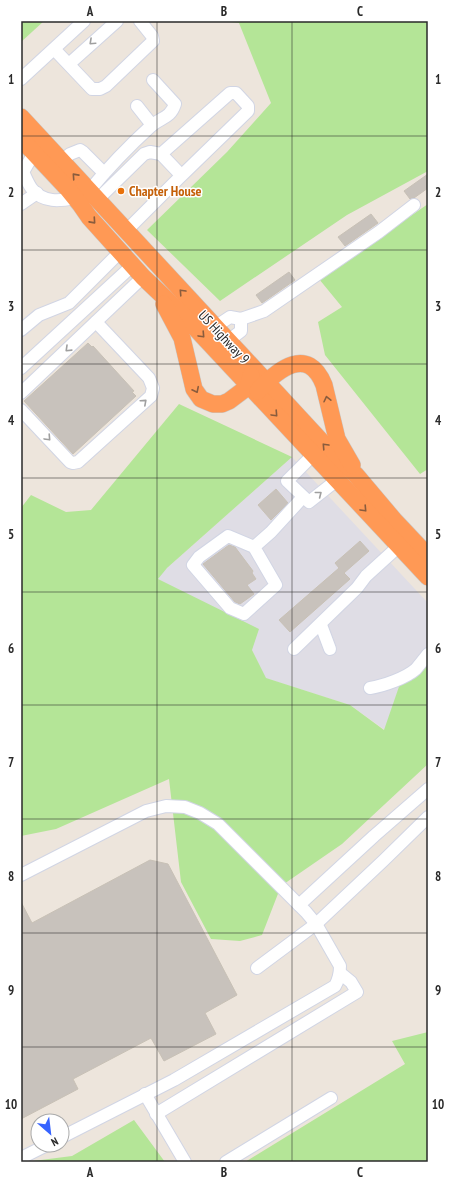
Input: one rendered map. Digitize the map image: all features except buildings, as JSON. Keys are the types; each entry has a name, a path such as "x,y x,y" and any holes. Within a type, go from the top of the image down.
{"highway":[{"name":"US Highway 9","path":"21,117 61,161 87,197 89,217 156,290 257,387 356,474 394,520 428,556"},
{"name":"US Highway 9","path":"21,139 34,153 126,232 215,327 250,366 257,387 313,455 428,577"},
{"path":"156,290 182,338 194,389 201,399 207,403 222,404 257,387 280,370 298,363 306,364 317,372 324,385 338,438 356,474"}],"street":[{"path":"21,79 84,21"},
{"path":"69,64 117,21"},
{"path":"54,49 92,89 100,89 106,86 153,41 152,36 140,21"},
{"path":"87,197 104,173 152,125 168,116 172,111 175,104 154,80"},
{"path":"126,232 248,111 248,106 236,93 230,93 161,154"},
{"path":"137,106 152,125"},
{"path":"61,161 70,154 80,150 104,173"},
{"path":"34,153 22,173 32,190 37,192 45,199 60,201 87,197 144,154 150,152 161,154 181,176"},
{"path":"21,204 37,192"},
{"path":"215,327 230,317 241,319 264,311 379,232 414,205"},
{"path":"21,330 39,315 69,303 121,251"},
{"path":"21,393 96,322 138,270"},
{"path":"21,368 138,270"},
{"path":"228,341 241,331 241,319"},
{"path":"21,410 70,462 73,463 78,462 151,396 153,388 149,378 96,322"},
{"path":"313,455 287,481 309,502 337,480"},
{"path":"254,547 271,532 304,497"},
{"path":"228,536 254,547 276,585 244,614 230,608 193,565 199,557 228,536"},
{"path":"294,649 357,588 366,576 399,546"},
{"path":"321,624 330,649"},
{"path":"370,688 380,687 407,675 417,668 428,654"},
{"path":"300,905 374,836 428,789"},
{"path":"21,875 146,811 166,806 178,806 200,813 218,824 300,905 316,924 338,962 340,973 339,979 335,986 174,1080 70,1133"},
{"path":"256,968 316,924 428,817"},
{"path":"156,1114 357,992 351,982 340,973"},
{"path":"145,1094 185,1162"},
{"path":"226,1162 331,1098"},
{"path":"21,1158 31,1153"}],"shaded area":[{"path":"292,457 428,603 428,654 403,675 385,730 350,705 265,678 252,650 157,578"}],"green space":[{"path":"21,21 44,21 21,42"},
{"path":"223,21 428,21 428,171 347,215 220,301 147,230 227,152 271,103 239,23"},
{"path":"428,204 428,469 420,474 325,355 318,322 342,307 319,279"},
{"path":"179,404 292,457 167,568 158,579 259,629 252,650 266,678 350,705 384,730 403,675 428,654 428,764 342,844 281,886 262,935 240,941 211,939 181,882 169,779 56,829 21,836 21,508 31,495 66,512 91,510"},
{"path":"428,1032 428,1162 245,1162 405,1064 392,1041"},
{"path":"134,1120 165,1162 25,1162 72,1156"}],"place":[{"name":"Chapter House","path":"121,191"}]}
